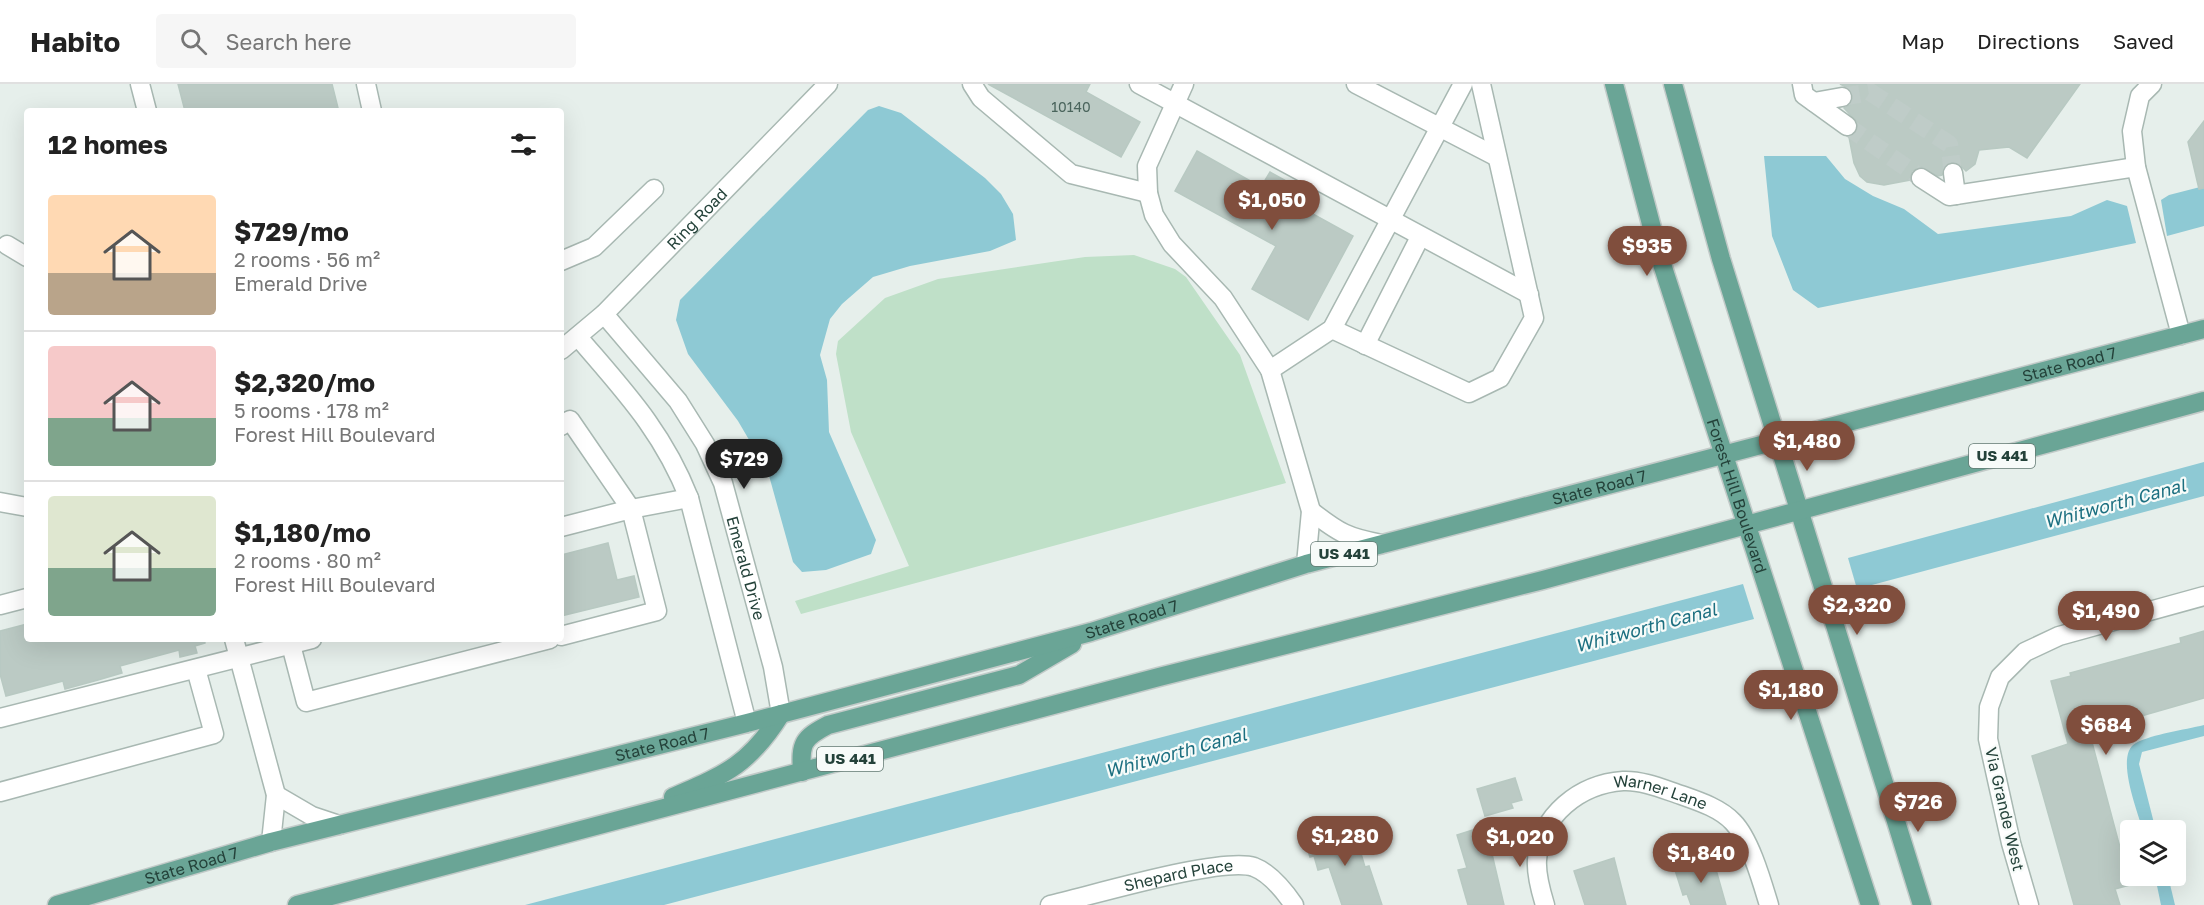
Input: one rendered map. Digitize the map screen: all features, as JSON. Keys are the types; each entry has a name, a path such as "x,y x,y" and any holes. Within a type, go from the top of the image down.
{"main road":[{"name":"Forest Hill Boulevard","path":"1614,84 1660,258 1722,457 1747,525 1870,905"},
{"path":"1673,84 1721,259 1922,905"},
{"name":"State Road 7","path":"57,905 271,842 747,723 1091,632 1306,564 1722,457 2204,329"},
{"name":"US 441","path":"297,905 1800,511 2204,401"},
{"path":"802,772 801,750 810,735 828,724 1019,675 1091,632"},
{"path":"625,819 727,773 749,757 781,714"}],"street":[{"path":"140,84 146,108"},
{"path":"366,84 371,108"},
{"name":"Ring Road","path":"564,348 604,315 828,84"},
{"path":"972,84 981,98 1071,174 1148,194"},
{"path":"1139,84 1389,221 1529,294"},
{"path":"1184,84 1147,166 1148,194 1154,215 1172,244 1223,298 1270,370 1311,511 1306,564"},
{"path":"1356,84 1439,129 1497,157"},
{"path":"1270,370 1332,329 1464,84 1482,89 1534,318 1500,378 1469,393 1332,329"},
{"path":"1802,84 1804,95 1847,126"},
{"path":"2152,84 2140,96 2132,131 2136,167 2181,335"},
{"path":"1814,102 1842,97"},
{"path":"1922,178 1949,196 2136,167"},
{"path":"1953,173 1956,195"},
{"path":"564,260 594,247 654,189"},
{"path":"1365,345 1420,237"},
{"path":"8,245 24,255"},
{"name":"Emerald Drive","path":"604,315 678,401 705,444 723,483 773,667 781,714"},
{"path":"578,337 653,426 676,464 689,498 747,723"},
{"path":"564,424 570,420 631,509 657,611 564,635"},
{"path":"564,526 631,509 689,498"},
{"path":"0,502 24,506"},
{"path":"1311,511 1340,533 1354,539 1383,544"},
{"name":"Via Grande West","path":"2029,905 2011,843 1988,739 1989,707 2000,677 2025,652 2059,636 2204,596"},
{"path":"0,605 24,599"},
{"path":"235,642 276,795 271,842"},
{"path":"0,718 302,642"},
{"path":"291,645 306,702 538,642"},
{"path":"0,792 214,734 196,669"},
{"name":"Warner Lane","path":"1545,905 1537,861 1545,830 1557,812 1573,798 1595,787 1624,781 1650,785 1704,803 1734,822 1754,859 1769,905"},
{"path":"276,795 312,816 339,825"},
{"name":"Shepard Place","path":"1050,905 1214,866 1254,867 1283,889 1294,905"}],"green space":[{"path":"1134,255 1175,269 1186,277 1240,355 1286,483 801,614 795,601 909,566 851,432 836,354 838,341 885,298 938,279 1085,257"}],"water":[{"path":"879,106 901,113 985,178 1001,194 1013,214 1016,240 990,251 910,266 873,277 842,304 830,319 820,355 827,380 829,432 876,540 871,554 826,570 802,572 793,562 768,472 738,421 688,354 676,320 680,300 868,110"},
{"path":"1764,156 1826,156 1845,179 1873,196 1904,209 1938,234 2071,216 2107,200 2127,206 2136,243 1818,308 1793,290 1772,236"},
{"path":"2204,186 2204,226 2167,236 2161,200 2169,195"},
{"name":"Whitworth Canal","path":"2204,462 2204,496 1857,589 1848,558"},
{"name":"Whitworth Canal","path":"1743,584 1754,619 664,905 525,905"},
{"path":"2204,725 2204,736 2142,752 2139,764 2153,820 2140,820 2127,771 2130,749 2136,743 2169,732"},
{"path":"2157,886 2170,886 2175,905 2161,905"}],"building":[{"path":"178,84 332,84 338,108 184,108"},
{"path":"988,84 1090,84 1086,92 1140,122 1121,157"},
{"path":"1840,84 2080,84 2027,158 2009,147 1979,150 1975,164 1966,171 1958,163 1952,162 1946,165 1942,175 1938,176 1921,167 1912,171 1910,180 1884,185 1867,182 1860,176 1854,163 1849,137 1856,132 1857,122 1844,108 1850,105 1853,96 1850,89"},
{"path":"2204,121 2204,188 2199,189 2188,142"},
{"path":"1197,151 1261,187 1270,172 1290,183 1282,197 1353,236 1308,320 1252,289 1276,246 1175,191"},
{"path":"608,543 617,580 634,576 639,597 564,615 564,554"},
{"path":"24,625 24,642 205,643 195,646 197,653 180,657 179,650 120,666 122,673 65,689 63,681 6,696 0,674 0,631"},
{"path":"2204,631 2204,698 2089,731 2120,847 2120,886 2126,886 2115,889 2120,905 2074,905 2032,756 2068,744 2051,681 2071,676 2070,673 2181,643 2180,638"},
{"path":"1515,778 1522,800 1511,803 1513,808 1485,816 1477,789"},
{"path":"1498,822 1503,839 1493,842 1496,853 1492,854 1504,905 1468,905 1458,870 1467,868 1457,835"},
{"path":"1353,827 1365,867 1369,866 1382,905 1342,905 1329,867 1318,870 1314,856 1310,857 1305,841"},
{"path":"1614,858 1626,905 1585,905 1574,871"},
{"path":"1713,859 1726,905 1691,905 1687,894 1683,895 1675,870"}],"tunnel":[{"path":"1842,97 1870,92 1949,144 1953,173"},
{"path":"1847,126 1921,178"}]}
